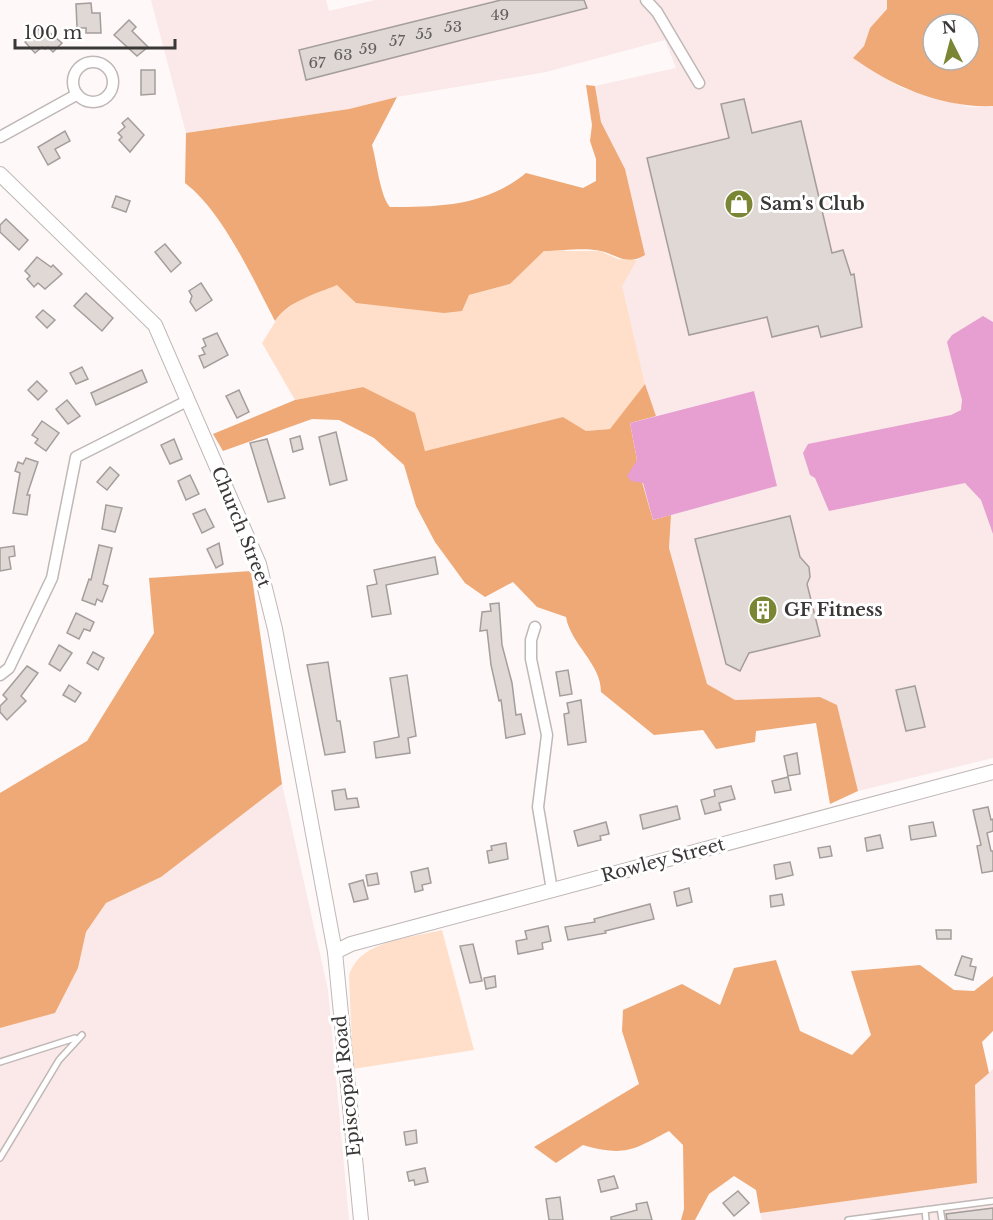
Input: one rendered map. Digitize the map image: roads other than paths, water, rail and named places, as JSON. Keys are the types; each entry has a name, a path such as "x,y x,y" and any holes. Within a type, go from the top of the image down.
{"street":[{"path":"646,0 657,12 699,83"},
{"path":"0,137 76,95"},
{"name":"Church Street","path":"0,174 155,325 247,534 267,593 335,952"},
{"path":"0,675 9,668 52,578 76,457 187,401"},
{"path":"535,627 531,640 531,659 547,735 538,807 552,890"},
{"name":"Rowley Street","path":"335,952 351,944 993,772"},
{"name":"Episcopal Road","path":"335,952 361,1220"}],"lane":[{"path":"0,1062 48,1049 82,1035 59,1060 0,1158"},
{"path":"848,1220 888,1217 993,1201"},
{"path":"940,1208 942,1220"},
{"path":"925,1210 926,1220"}],"place":[{"name":"Sam's Club","path":"739,204"},
{"name":"GF Fitness","path":"763,610"}]}
